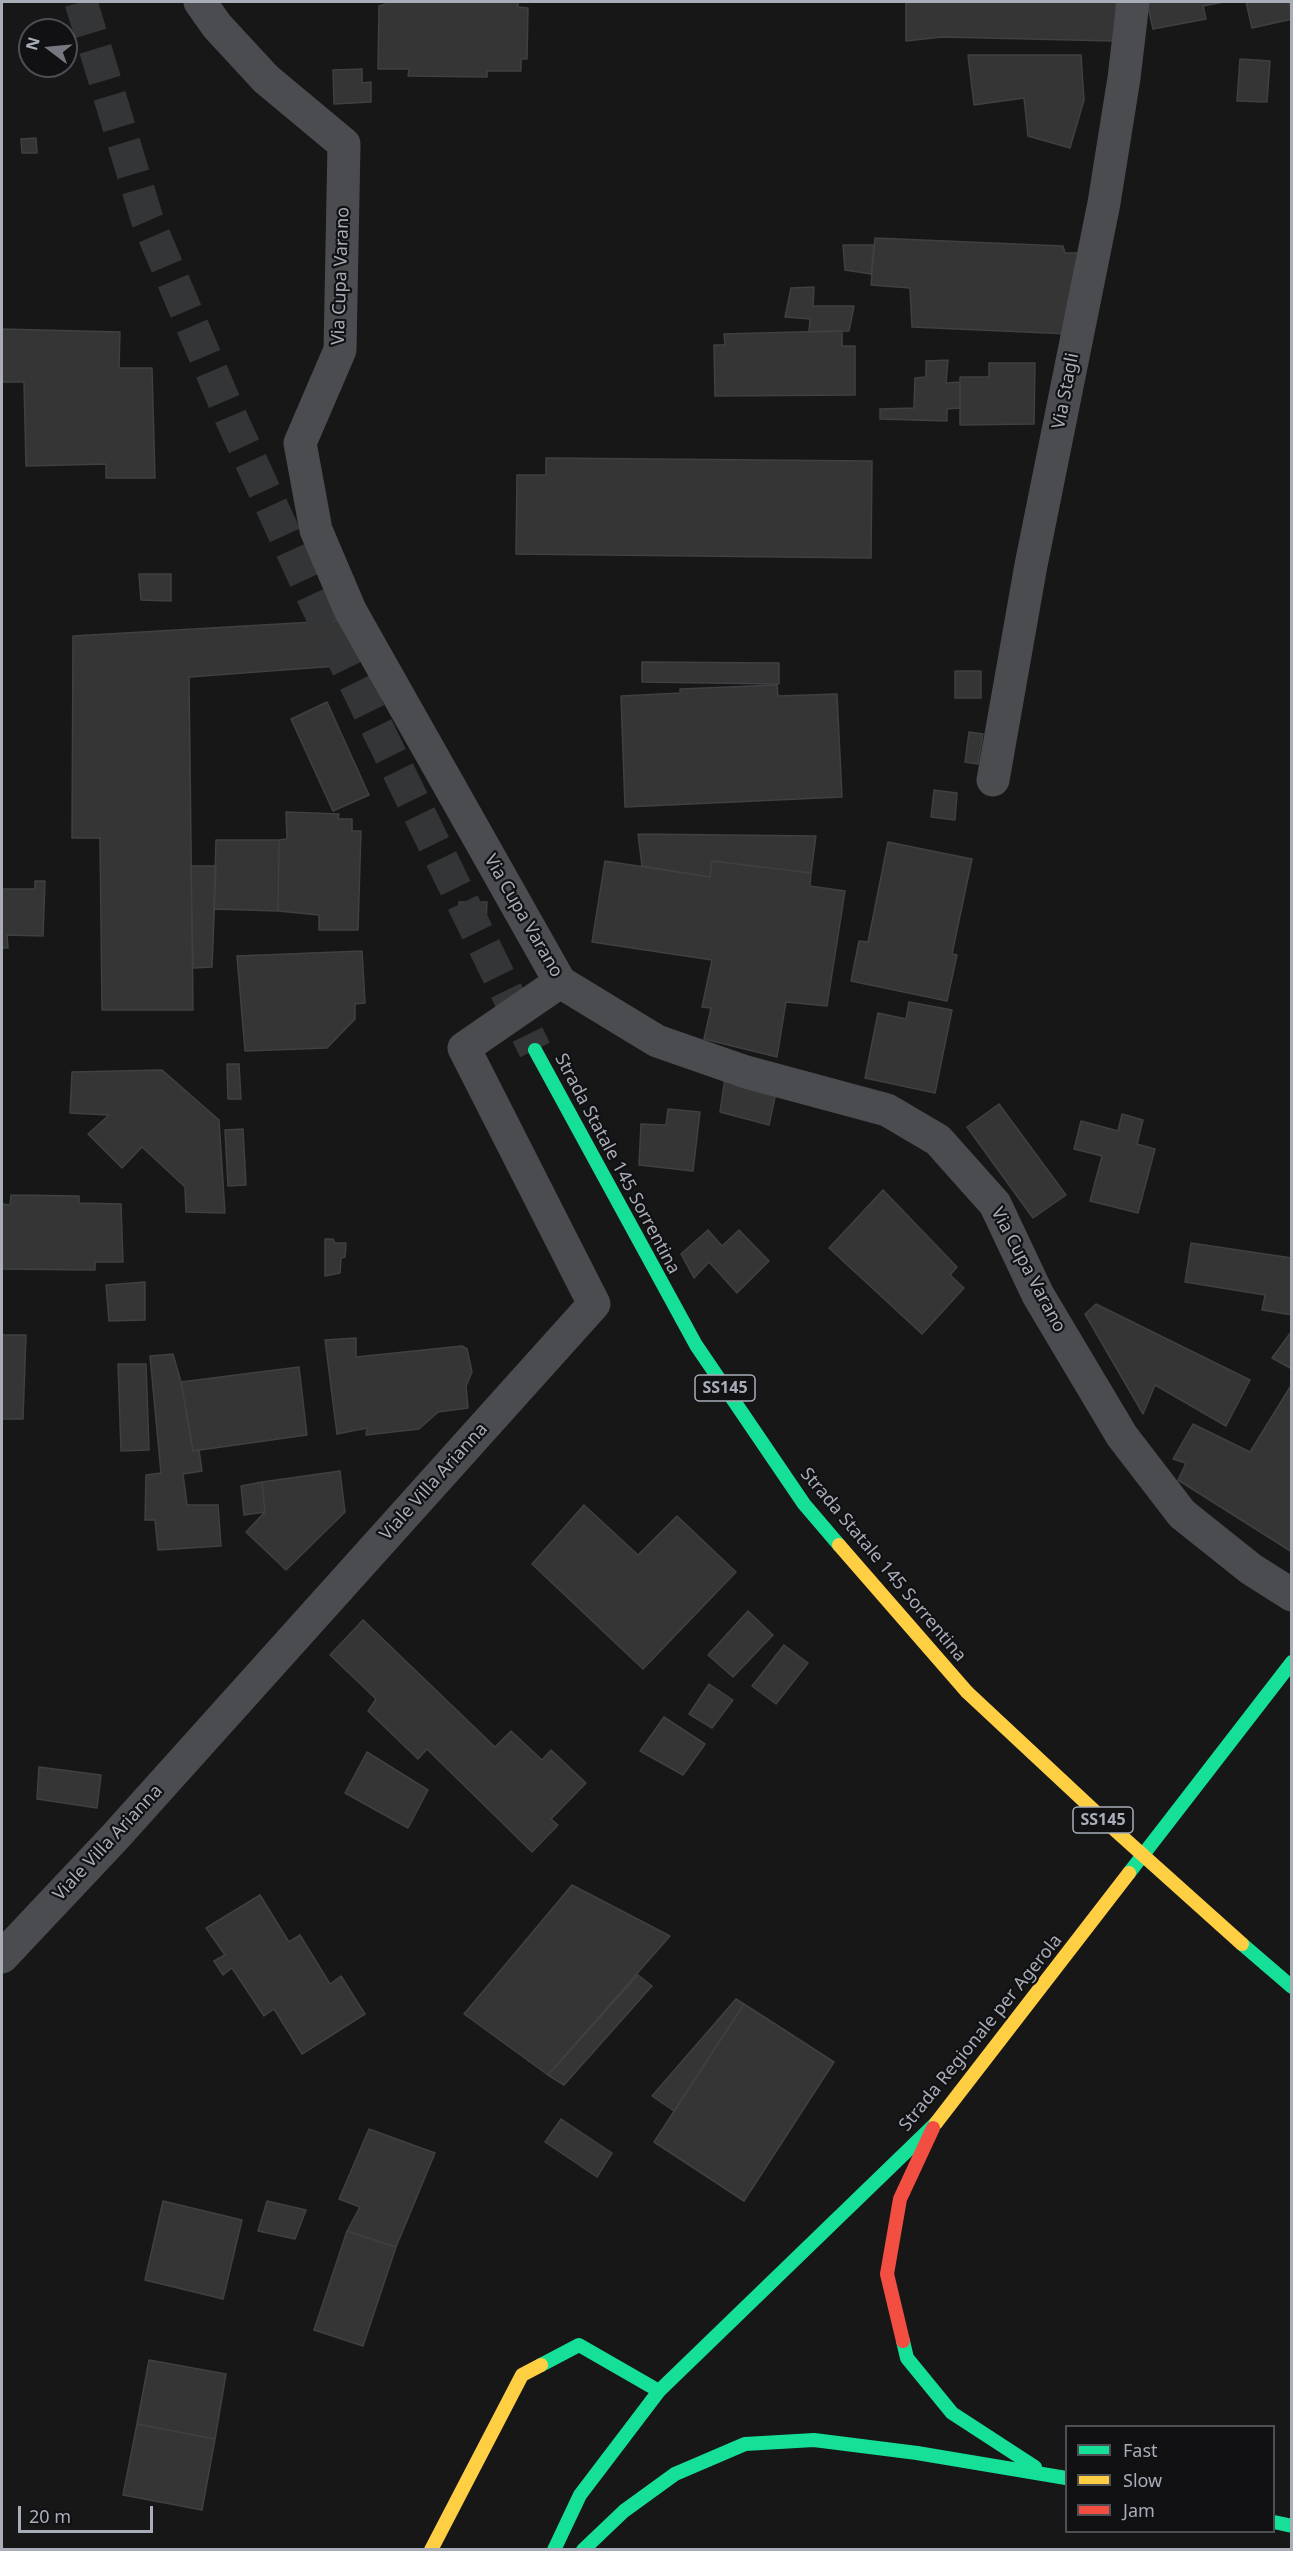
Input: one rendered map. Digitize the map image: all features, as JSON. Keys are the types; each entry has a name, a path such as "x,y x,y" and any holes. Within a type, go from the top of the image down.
{"main road":[{"name":"Strada Statale 145 Sorrentina","path":"535,1050 696,1345 804,1504 967,1692 1116,1831 1292,1987"},
{"name":"Strada Regionale per Agerola","path":"554,2550 580,2495 659,2391 933,2127 1292,1662"},
{"path":"933,2127 900,2199 887,2274 907,2358 952,2413 1044,2473"},
{"path":"431,2550 522,2375 579,2345 659,2391"},
{"path":"584,2550 624,2511 675,2474 745,2444 814,2440 917,2453 1065,2478"},
{"path":"1275,2522 1290,2525"}],"street":[{"name":"Via Cupa Varano","path":"200,2 218,26 266,79 344,144 340,350 300,443 316,530 350,610 560,982 657,1041 746,1072 886,1110 938,1140 995,1204 1038,1295 1122,1436 1182,1514 1251,1569 1292,1595"},
{"name":"Via Stagli","path":"993,780 1031,565 1104,203 1124,78 1133,2"},
{"name":"Viale Villa Arianna","path":"2,1957 123,1829 594,1304 464,1048 560,982"}],"building":[{"path":"386,2 518,2 518,7 528,8 527,59 521,59 521,71 487,71 487,77 408,76 409,69 378,69 379,6"},
{"path":"906,2 1116,2 1115,41 942,37 906,41"},
{"path":"1147,2 1224,2 1203,6 1206,19 1153,29"},
{"path":"1246,2 1289,2 1292,19 1252,28"},
{"path":"968,55 1081,55 1084,100 1070,148 1028,136 1024,98 974,105"},
{"path":"1240,59 1270,61 1267,102 1237,101"},
{"path":"362,69 362,83 371,82 371,102 334,104 333,70"},
{"path":"36,138 37,153 22,153 21,139"},
{"path":"875,238 1063,246 1065,253 1085,253 1069,334 912,327 910,288 871,285"},
{"path":"843,245 874,245 871,274 845,270"},
{"path":"814,287 813,306 854,306 849,331 809,332 810,319 785,317 791,288"},
{"path":"2,329 120,332 119,368 152,368 155,478 106,478 106,464 26,466 24,382 2,382"},
{"path":"842,331 842,346 855,346 855,395 715,396 714,345 725,345 724,334"},
{"path":"948,360 946,383 960,382 960,408 947,409 947,421 880,419 880,409 914,408 915,378 926,377 926,361"},
{"path":"989,363 1035,363 1034,424 960,425 960,377 989,377"},
{"path":"546,458 872,461 871,558 516,554 517,475 546,475"},
{"path":"139,574 171,574 171,601 141,600"},
{"path":"348,620 351,665 189,677 193,1010 102,1010 100,838 72,838 73,636"},
{"path":"642,662 779,663 779,684 642,682"},
{"path":"955,671 981,671 981,698 955,698"},
{"path":"777,685 778,696 837,694 842,797 625,807 621,696 680,693 680,689"},
{"path":"327,702 369,795 333,811 291,719"},
{"path":"969,732 983,734 978,764 965,762"},
{"path":"934,790 957,793 955,820 931,817"},
{"path":"286,812 339,814 338,819 352,819 352,831 361,831 358,930 319,930 319,915 278,911 279,840 287,839"},
{"path":"638,834 816,836 811,873 712,861 710,877 642,866"},
{"path":"216,840 279,840 278,911 214,909"},
{"path":"888,842 972,859 952,954 957,955 947,1001 851,981 859,941 868,942"},
{"path":"605,861 710,877 712,861 811,873 810,886 845,891 827,1006 786,1002 777,1057 704,1039 711,1008 702,1007 712,960 592,942"},
{"path":"191,866 216,866 212,967 193,968"},
{"path":"35,881 45,881 43,936 7,935 8,948 2,948 2,889 35,889"},
{"path":"459,902 487,902 486,923 460,922"},
{"path":"362,951 365,1003 355,1004 355,1019 327,1048 245,1051 237,956"},
{"path":"909,1002 952,1010 935,1093 865,1078 878,1013 906,1019"},
{"path":"227,1064 239,1064 241,1099 228,1099"},
{"path":"162,1070 219,1120 225,1213 186,1212 185,1187 142,1147 122,1168 88,1134 109,1115 70,1113 72,1072"},
{"path":"726,1071 778,1083 769,1125 720,1112"},
{"path":"999,1104 1066,1195 1033,1218 967,1127"},
{"path":"668,1109 700,1112 693,1171 639,1165 641,1124 666,1125"},
{"path":"1122,1114 1143,1120 1137,1144 1155,1149 1138,1213 1090,1201 1102,1156 1074,1149 1081,1121 1118,1131"},
{"path":"243,1129 246,1185 228,1186 225,1130"},
{"path":"883,1190 957,1267 950,1275 964,1288 922,1334 829,1248"},
{"path":"11,1195 79,1196 79,1203 121,1204 123,1262 95,1262 95,1270 2,1269 2,1204 10,1205"},
{"path":"708,1230 722,1246 739,1230 769,1261 737,1293 709,1262 694,1278 681,1254"},
{"path":"325,1239 333,1239 335,1243 346,1243 345,1257 341,1258 340,1273 325,1276"},
{"path":"1191,1243 1292,1258 1292,1315 1262,1310 1265,1295 1185,1282"},
{"path":"145,1282 145,1320 109,1321 106,1285"},
{"path":"1096,1304 1250,1380 1226,1426 1155,1385 1143,1414 1085,1314"},
{"path":"1292,1332 1292,1369 1272,1358"},
{"path":"2,1335 26,1335 23,1419 2,1419"},
{"path":"356,1338 356,1357 462,1346 467,1349 472,1372 466,1386 468,1408 438,1412 419,1429 366,1435 367,1428 337,1434 325,1340"},
{"path":"173,1354 181,1382 193,1451 199,1450 202,1471 183,1474 187,1505 218,1505 221,1546 158,1550 155,1520 145,1520 146,1475 161,1473 150,1356"},
{"path":"118,1364 146,1364 149,1450 121,1451"},
{"path":"299,1367 307,1435 193,1451 181,1382"},
{"path":"1292,1384 1292,1552 1178,1480 1186,1463 1173,1459 1193,1424 1250,1452"},
{"path":"340,1471 345,1512 286,1570 246,1532 265,1512 262,1482"},
{"path":"262,1482 265,1512 244,1515 241,1486"},
{"path":"584,1505 638,1555 677,1516 736,1572 643,1669 532,1564"},
{"path":"748,1611 773,1635 733,1677 708,1655"},
{"path":"363,1620 495,1747 511,1731 542,1760 551,1750 586,1783 551,1819 558,1825 532,1852 427,1749 418,1759 368,1711 376,1699 330,1655"},
{"path":"784,1645 808,1663 776,1704 752,1686"},
{"path":"709,1684 733,1700 712,1728 689,1714"},
{"path":"664,1717 705,1744 683,1775 640,1751"},
{"path":"367,1752 428,1790 408,1828 345,1793"},
{"path":"39,1767 101,1775 97,1808 37,1799"},
{"path":"572,1885 670,1936 548,2075 464,2014"},
{"path":"260,1895 289,1942 300,1935 330,1984 341,1976 365,2014 302,2054 274,2009 264,2016 232,1968 223,1975 214,1961 225,1955 206,1928"},
{"path":"638,1975 652,1986 564,2085 548,2075"},
{"path":"736,1999 744,2004 674,2111 652,2096"},
{"path":"744,2004 834,2062 744,2201 654,2142"},
{"path":"561,2119 612,2153 597,2177 545,2142"},
{"path":"369,2129 435,2153 396,2247 347,2231 360,2207 339,2199"},
{"path":"163,2201 242,2220 223,2299 145,2280"},
{"path":"267,2201 306,2210 295,2239 258,2231"},
{"path":"347,2231 396,2247 363,2346 314,2330"},
{"path":"149,2360 226,2374 215,2439 137,2424"},
{"path":"137,2424 215,2439 202,2510 123,2495"}],"tunnel":[{"path":"81,2 147,219 232,420 315,601 535,1050"}],"traffic: fast":[{"path":"535,1050 696,1345 804,1504 839,1545"},
{"path":"1129,1873 1292,1662"},
{"path":"1242,1944 1292,1987"},
{"path":"554,2550 580,2495 659,2391 936,2123"},
{"path":"903,2341 907,2358 952,2413 1035,2467"},
{"path":"541,2365 579,2345 659,2391"},
{"path":"583,2550 624,2511 675,2474 745,2444 814,2440 917,2453 1065,2478"},
{"path":"1275,2522 1292,2526"}],"traffic: slow":[{"path":"839,1545 967,1692"},
{"path":"967,1692 1116,1831 1242,1944"},
{"path":"936,2123 1129,1873"},
{"path":"431,2550 522,2375 541,2365"}],"traffic: jam":[{"path":"903,2341 887,2274 900,2199 933,2128"}]}
